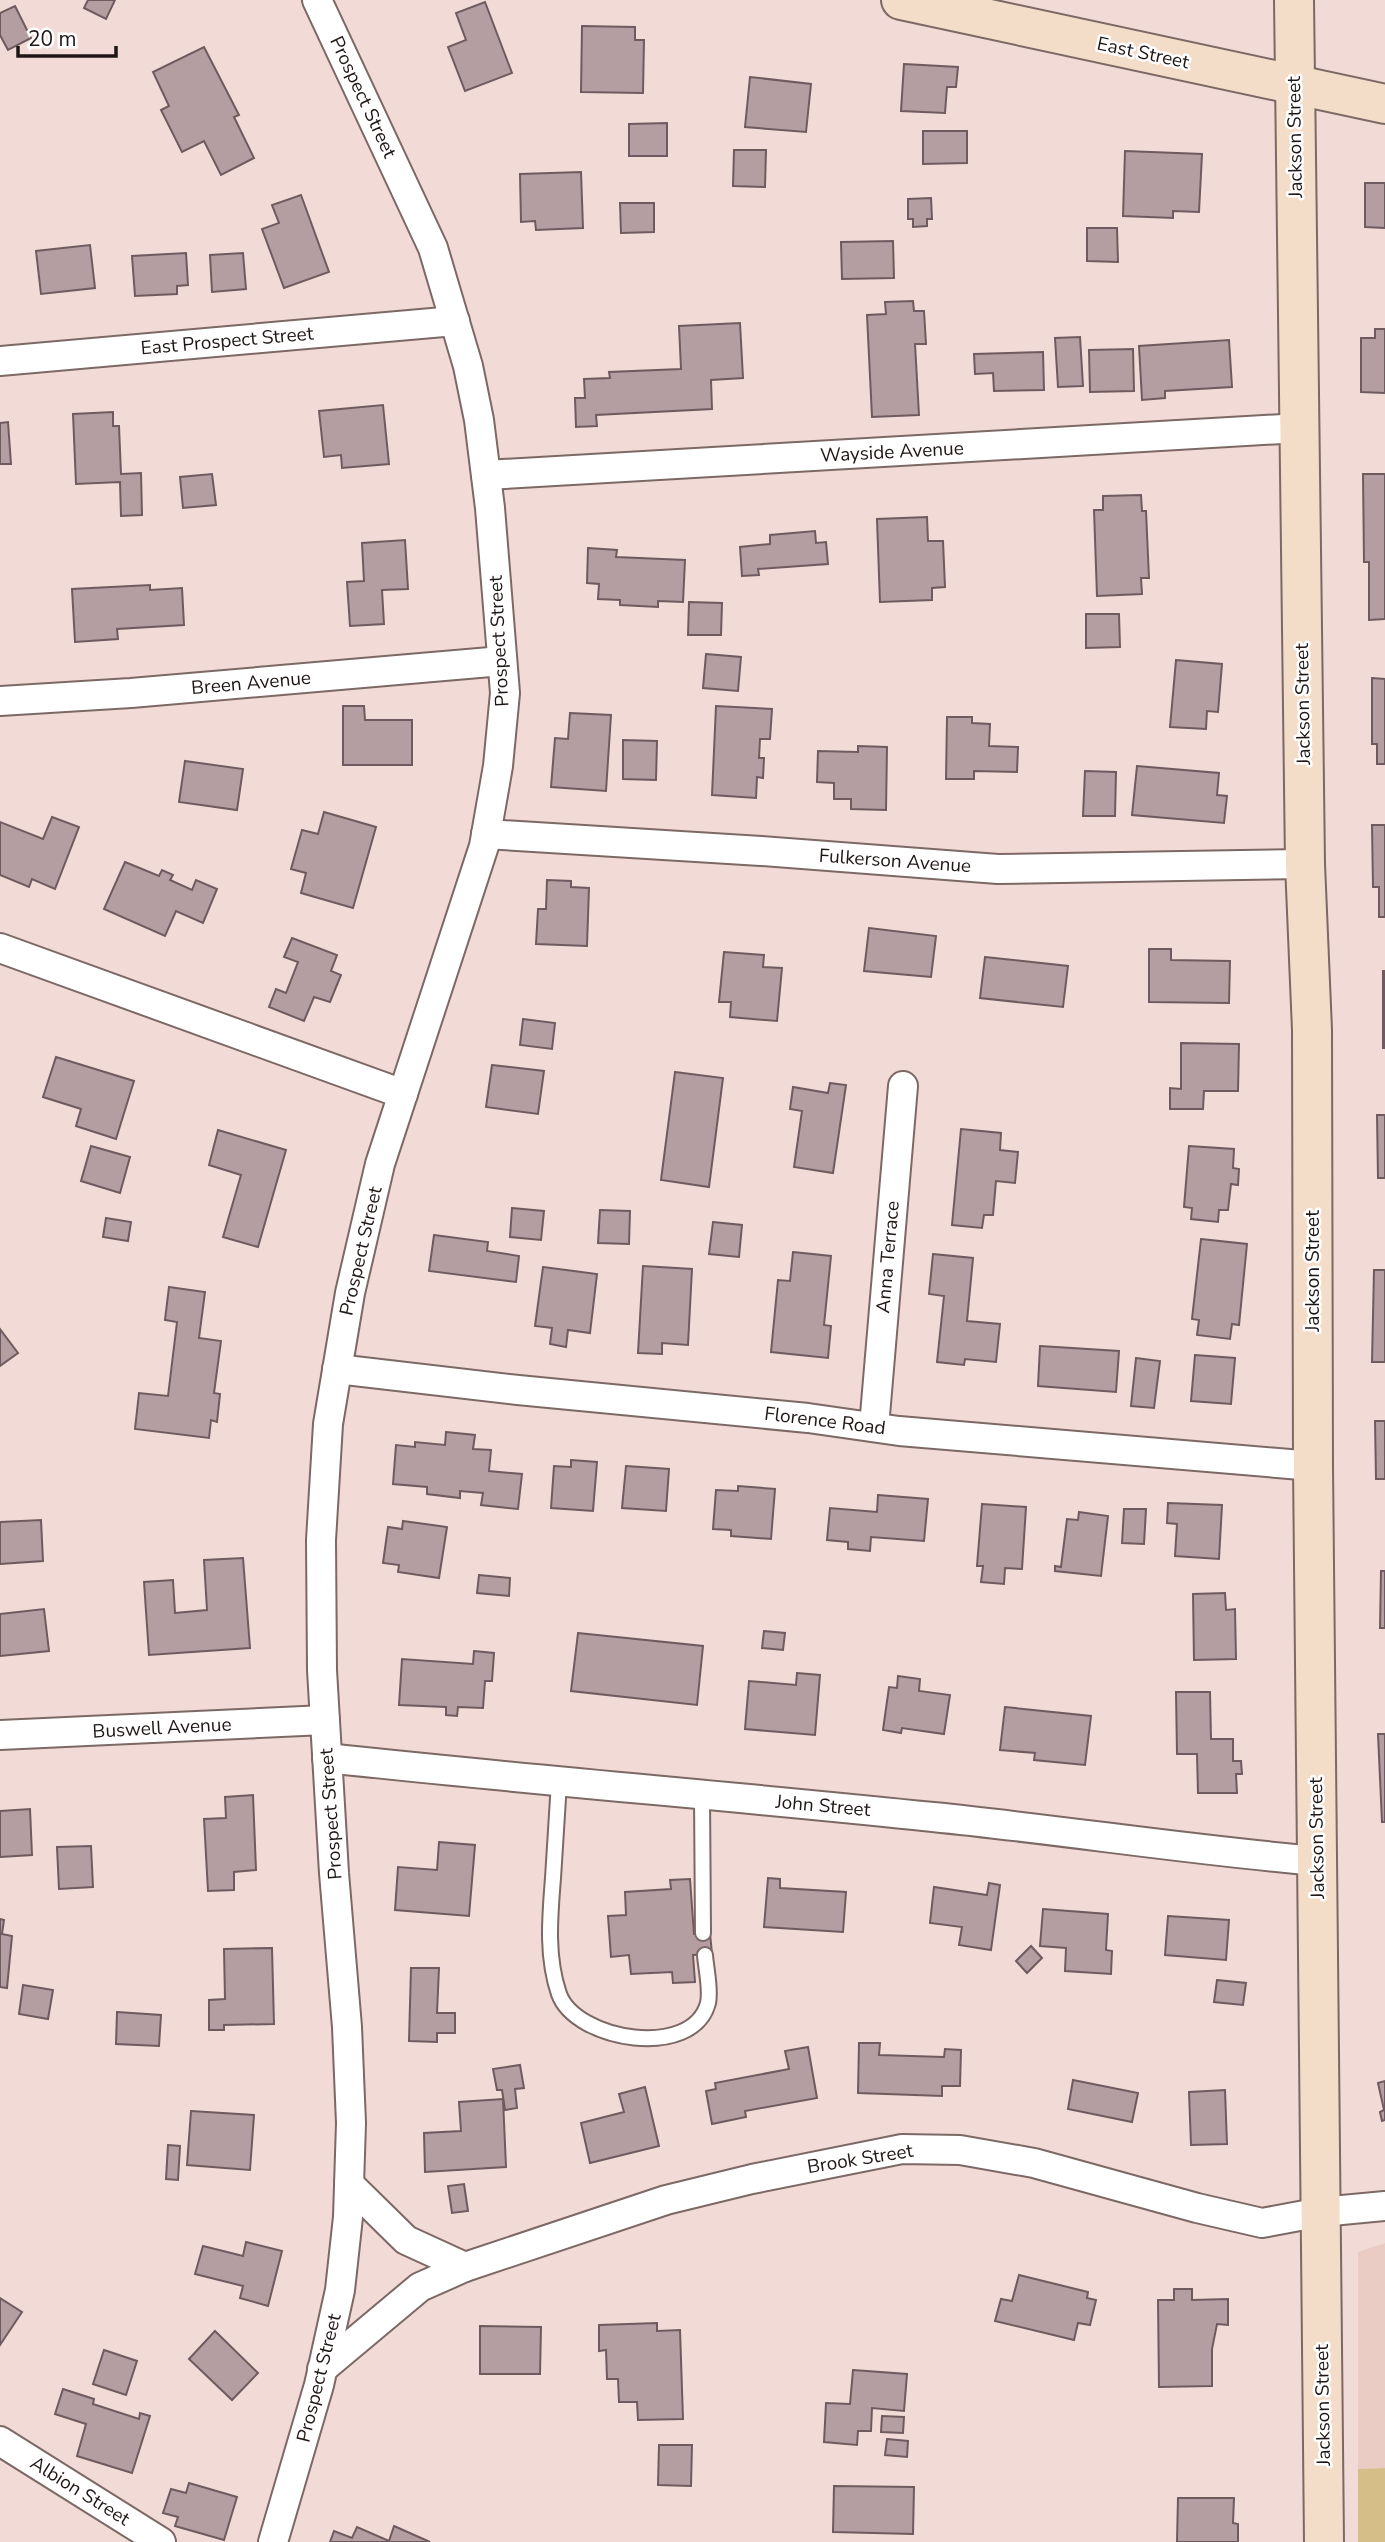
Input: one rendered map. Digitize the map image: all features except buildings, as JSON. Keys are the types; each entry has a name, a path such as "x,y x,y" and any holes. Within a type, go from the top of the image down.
{"main road":[{"name":"East Street","path":"901,0 1385,104"},
{"name":"Jackson Street","path":"1294,0 1305,864 1312,1030 1313,1466 1324,2542"}],"street":[{"name":"Prospect Street","path":"273,2542 323,2368 340,2290 349,2184 351,2123 347,2027 325,1720 321,1540 328,1424 350,1293 380,1164 486,834 498,766 505,694 486,475 468,366 433,248 317,0"},
{"name":"East Prospect Street","path":"0,361 455,321"},
{"name":"Wayside Avenue","path":"486,475 1299,428"},
{"name":"Breen Avenue","path":"0,701 145,692 502,661"},
{"name":"Fulkerson Avenue","path":"486,834 998,869 1305,864"},
{"path":"0,948 150,1000 402,1094"},
{"name":"Anna Terrace","path":"874,1427 903,1086"},
{"name":"Florence Road","path":"337,1369 1029,1444 1313,1466"},
{"name":"Buswell Avenue","path":"0,1735 325,1720"},
{"name":"John Street","path":"327,1758 936,1817 1228,1853 1317,1861"},
{"name":"Brook Street","path":"323,2368 420,2287 465,2267 666,2200 752,2179 902,2149 960,2150 1034,2163 1262,2223 1321,2212 1385,2206"},
{"path":"349,2184 406,2240 465,2267"},
{"name":"Albion Street","path":"0,2441 161,2542"}],"lane":[{"path":"559,1782 548,1938 559,1993 566,2009 601,2031 643,2038 684,2033 701,2015 708,2002 705,1955"},
{"path":"702,1794 703,1933"}],"shaded area":[{"path":"1385,2243 1385,2468 1358,2469 1358,2252"},
{"path":"1385,2468 1385,2542 1358,2542 1358,2469"}]}
